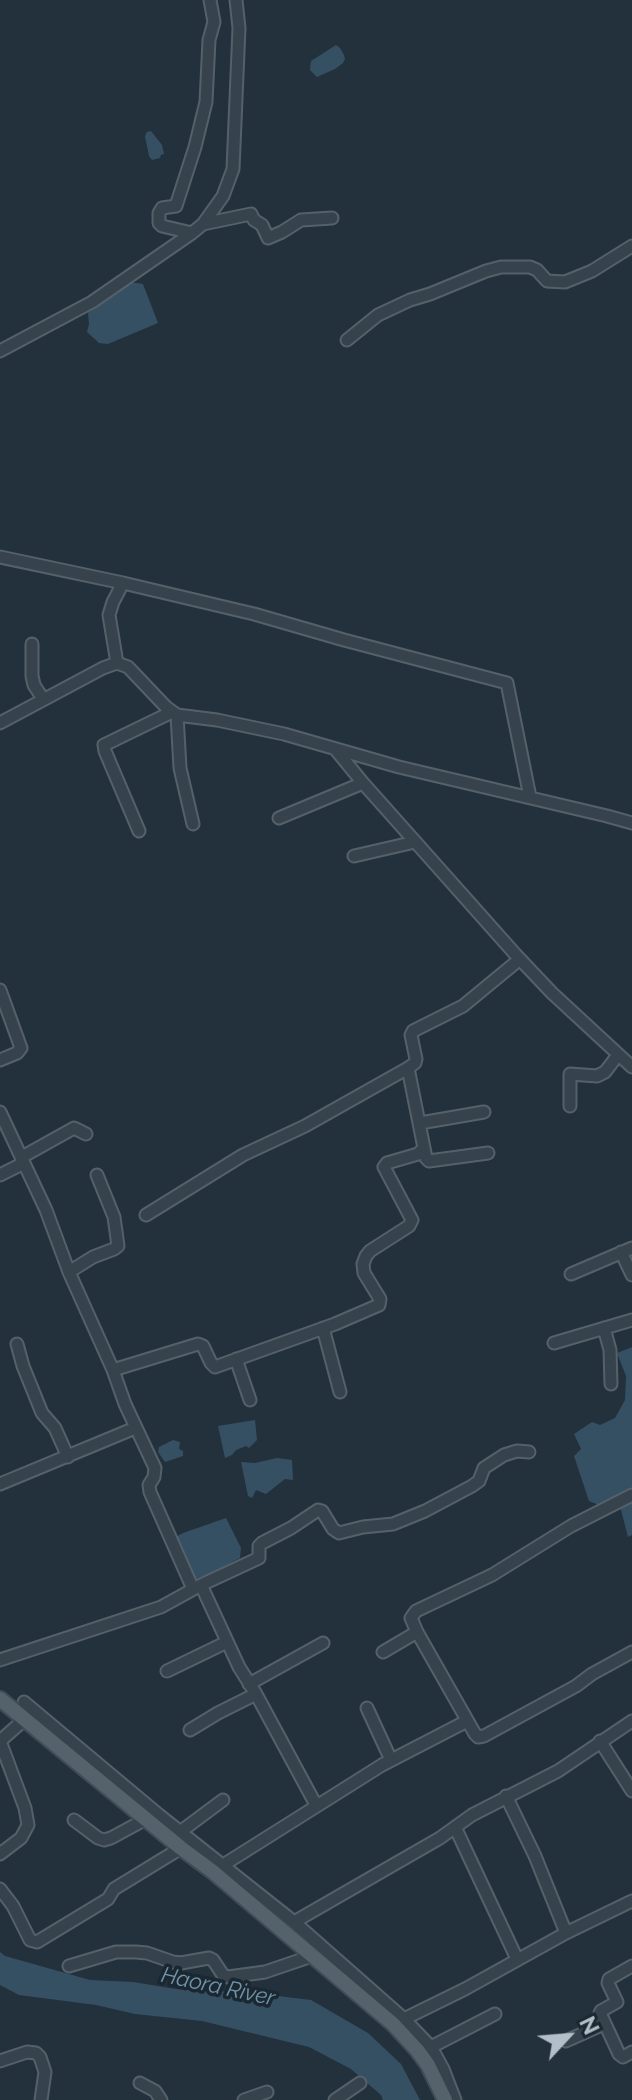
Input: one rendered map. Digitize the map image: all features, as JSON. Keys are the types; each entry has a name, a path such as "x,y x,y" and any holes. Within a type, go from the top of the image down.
{"main road":[{"path":"0,1699 181,1848 218,1868 312,1956 393,2024 417,2050 437,2080 445,2100"}],"street":[{"path":"192,233 162,226 159,213 162,208 176,206 206,102 209,40 214,22 210,0"},
{"path":"0,351 92,302 192,233 203,224 223,196 233,169 239,28 236,0"},
{"path":"203,224 251,214 262,225 268,238 301,220 332,218"},
{"path":"347,340 378,315 486,271 501,267 530,267 547,281 565,282 592,271 632,246"},
{"path":"0,557 123,583 301,627 507,683 530,797"},
{"path":"117,663 109,615 123,583"},
{"path":"32,644 33,682 43,699"},
{"path":"0,723 103,668 117,663 128,667 174,714 180,768 193,824"},
{"path":"139,831 104,745 174,714 284,734 376,761 632,823"},
{"path":"342,752 363,783 520,959 632,1067"},
{"path":"279,818 363,783"},
{"path":"354,856 415,842"},
{"path":"146,1215 243,1155 305,1126 408,1068 416,1059 411,1035 413,1031 452,1013 473,999 520,959"},
{"path":"0,990 21,1048 0,1060"},
{"path":"570,1106 570,1074 597,1076 605,1072 618,1055"},
{"path":"408,1068 426,1158 429,1161 488,1153"},
{"path":"0,1112 46,1210 69,1272 155,1468 149,1488 153,1502 316,1805"},
{"path":"420,1123 484,1112"},
{"path":"0,1175 74,1128 86,1134"},
{"path":"113,1370 198,1344 203,1346 214,1366 379,1305 380,1299 364,1273 366,1256 409,1226 412,1220 384,1167 387,1163 418,1154 424,1148"},
{"path":"69,1272 118,1246 114,1217 97,1175"},
{"path":"571,1274 627,1250 632,1275"},
{"path":"554,1343 632,1320"},
{"path":"323,1328 340,1392"},
{"path":"604,1328 610,1350 611,1384"},
{"path":"17,1344 42,1413 55,1428 68,1457"},
{"path":"236,1359 250,1400"},
{"path":"0,1484 135,1428"},
{"path":"0,1660 153,1610 259,1558 262,1543 315,1511 322,1511 339,1533 393,1524 472,1486 479,1481 484,1468 504,1455 517,1451 529,1452"},
{"path":"632,1495 571,1526 492,1575 416,1611 411,1618 476,1736 484,1736 632,1652"},
{"path":"383,1652 417,1632"},
{"path":"167,1671 227,1642"},
{"path":"249,1684 323,1643"},
{"path":"190,1730 256,1694"},
{"path":"24,1702 180,1832 218,1868 294,1922 404,2019 431,2047 455,2100"},
{"path":"367,1708 391,1760"},
{"path":"0,1854 21,1838 28,1825 25,1808 0,1741 25,1719"},
{"path":"218,1868 391,1760 467,1721"},
{"path":"294,1922 506,1796 558,1771 632,1721"},
{"path":"600,1741 632,1791"},
{"path":"506,1796 535,1856 566,1933"},
{"path":"180,1832 223,1800"},
{"path":"74,1820 104,1840 146,1819"},
{"path":"455,1827 517,1959"},
{"path":"0,1889 13,1906 30,1940 37,1942 108,1899 114,1889 181,1848"},
{"path":"404,2019 632,1901"},
{"path":"69,1966 116,1952 136,1952 181,1963 209,1958 228,1977 265,1972 312,1956"},
{"path":"632,1966 609,1979 617,2002 600,2012 620,2056 632,2052"},
{"path":"431,2047 495,2014"},
{"path":"566,2041 604,2024"},
{"path":"0,2061 27,2052 36,2053 45,2072 41,2100"},
{"path":"140,2083 155,2091 161,2100"},
{"path":"335,2100 360,2083"},
{"path":"244,2100 267,2092"}],"water":[{"path":"336,45 344,55 343,63 317,77 310,70 311,61"},
{"path":"151,131 162,145 164,154 152,160 145,136"},
{"path":"130,282 143,284 158,323 108,344 99,343 87,332 88,313"},
{"path":"632,1347 632,1490 599,1505 589,1501 574,1456 581,1449 574,1434 592,1422 600,1425 615,1418 625,1400 626,1376 617,1353"},
{"path":"255,1420 257,1440 249,1448 246,1446 236,1450 225,1458 218,1426"},
{"path":"173,1440 180,1442 179,1449 183,1451 183,1456 165,1462 158,1452 159,1447"},
{"path":"277,1458 292,1460 293,1480 285,1479 266,1494 256,1490 252,1498 248,1496 241,1462 255,1463"},
{"path":"632,1500 632,1535 628,1537 620,1506"},
{"path":"226,1518 241,1548 240,1558 195,1579 176,1537"},
{"path":"0,1952 90,1980 311,2000 368,2033 401,2064 420,2100 383,2100 351,2069 309,2047 202,2021 135,2014 96,2005 19,1995 0,1985"}],"water label":[{"name":"Haora River","path":"218,1987"}]}
